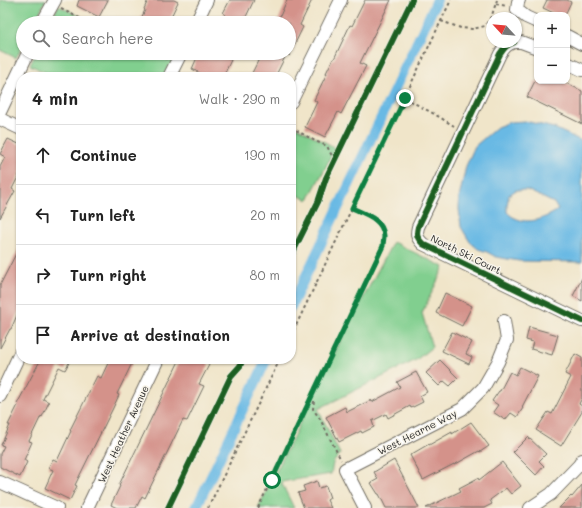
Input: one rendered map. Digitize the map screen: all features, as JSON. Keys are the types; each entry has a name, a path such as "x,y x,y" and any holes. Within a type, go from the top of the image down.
{"street":[{"path":"199,16 207,0"},
{"path":"296,92 341,0"},
{"path":"48,16 57,4"},
{"path":"518,5 526,17 534,21"},
{"path":"570,38 582,44"},
{"path":"522,42 534,47"},
{"path":"463,131 500,54 505,48"},
{"path":"19,72 25,60"},
{"path":"173,72 177,60"},
{"path":"570,64 582,70"},
{"path":"0,112 16,78"},
{"path":"0,119 16,127"},
{"name":"North Ski Court","path":"463,131 418,227 416,233 418,240 423,244 582,322"},
{"name":"West Hearne Way","path":"345,469 462,409 483,388 498,362 507,340 504,321"},
{"path":"0,396 16,362"},
{"name":"West Heather Avenue","path":"87,508 156,364"},
{"path":"530,508 551,494 582,460"},
{"path":"345,469 365,508"},
{"path":"0,482 57,508"}],"path":[{"path":"296,245 318,202 326,178 412,0"},
{"path":"296,326 451,0"},
{"path":"441,20 461,28 473,29 485,26 492,15 498,0"},
{"path":"57,4 78,16"},
{"path":"405,98 463,131"},
{"path":"296,130 327,146 332,156 336,159"},
{"path":"258,508 383,246 384,236 381,226 373,218 352,208"},
{"path":"168,508 231,376 241,364"},
{"path":"208,508 278,364"},
{"path":"314,401 313,409 320,418 345,469"}],"green space":[{"path":"0,0 46,0 38,16 16,16 16,58 0,50"},
{"path":"59,6 80,16 53,16"},
{"path":"32,60 177,61 176,72 45,72 30,65"},
{"path":"296,127 336,148 308,200 296,194"},
{"path":"393,242 444,267 422,313 432,347 416,360 318,409 340,454 333,463 331,474 281,482 294,508 258,508 345,332"}],"water":[{"path":"525,121 554,128 582,141 582,262 519,261 496,257 478,249 470,242 461,227 459,198 466,166 475,146 497,127 510,122","holes":["516,190 527,190 554,203 558,210 548,216 532,221 520,220 513,217 507,212 509,195"]}],"building":[{"path":"79,0 108,0 100,16 77,6"},
{"path":"148,0 174,0 178,2 171,16 142,16 145,10 144,9"},
{"path":"230,0 254,0 246,16 224,16 225,14 223,13"},
{"path":"287,0 312,0 300,25 303,27 296,42 296,16 280,16"},
{"path":"365,0 391,0 360,63 366,66 341,114 338,112 325,137 305,127 317,102 314,100 326,73 350,25 352,26"},
{"path":"547,0 567,0 571,2 566,12 552,12 543,8"},
{"path":"196,60 231,60 225,72 198,72 192,69"},
{"path":"258,60 284,60 278,72 252,72"},
{"path":"534,83 568,84 582,91 582,124 527,97"},
{"path":"8,139 16,143 16,181 12,189 15,191 0,218 0,167 5,157 0,154"},
{"path":"16,254 16,318 0,348 0,285"},
{"path":"582,278 582,301 573,296"},
{"path":"445,293 472,306 462,326 436,313"},
{"path":"529,327 558,335 552,355 531,349 533,342 526,340"},
{"path":"452,332 472,342 466,354 472,357 469,364 442,351"},
{"path":"575,354 582,358 582,398 579,404 582,406 582,412 561,446 536,430 548,412 552,414 571,377 565,374"},
{"path":"440,360 458,378 450,386 444,381 439,386 426,373"},
{"path":"38,364 68,364 65,370 59,367 43,399 49,402 29,441 32,442 24,460 27,462 20,477 0,467 0,454 4,446 1,445 10,425 8,425 18,405 17,404"},
{"path":"108,364 132,364 117,394 119,395 113,408 75,485 77,486 70,500 45,488 53,470 48,468 53,459 57,461 71,431 70,430 97,376 101,378"},
{"path":"178,364 208,364 209,365 199,384 204,386 187,421 183,420 145,498 142,496 136,508 117,508 111,505 120,486 119,485"},
{"path":"520,367 538,376 522,407 523,408 517,417 511,413 505,420 493,412 498,405 492,401 500,391 510,372 516,375"},
{"path":"416,372 427,392 420,396 423,402 411,408 410,406 388,418 386,414 372,421 374,427 362,433 361,431 339,442 326,417 345,407 347,412 371,400 372,402 400,387 397,382"},
{"path":"471,422 489,446 480,452 479,451 423,480 410,455 452,432 452,434"},
{"path":"528,437 546,454 539,461 544,466 536,475 513,452"},
{"path":"394,460 419,508 386,508 379,494 371,483 378,479 374,472"},
{"path":"502,462 521,486 511,494 506,488 490,500 492,504 484,508 426,508 461,491 459,488 478,478 479,480"},
{"path":"317,481 319,488 326,486 330,498 327,500 331,508 304,508 298,493 305,491 303,486"},
{"path":"582,485 582,508 559,508 571,496 572,497"}],"waterway":[{"path":"296,296 437,0"},
{"path":"196,508 265,364"}],"cycle path":[{"path":"296,246 318,202 326,178 412,0"},
{"path":"504,48 500,54 418,227 417,232 419,240 423,244 582,321"},
{"path":"168,508 231,376 241,364"}],"route":[{"path":"272,480 383,246 384,236 381,226 373,218 352,208 405,98"}]}
